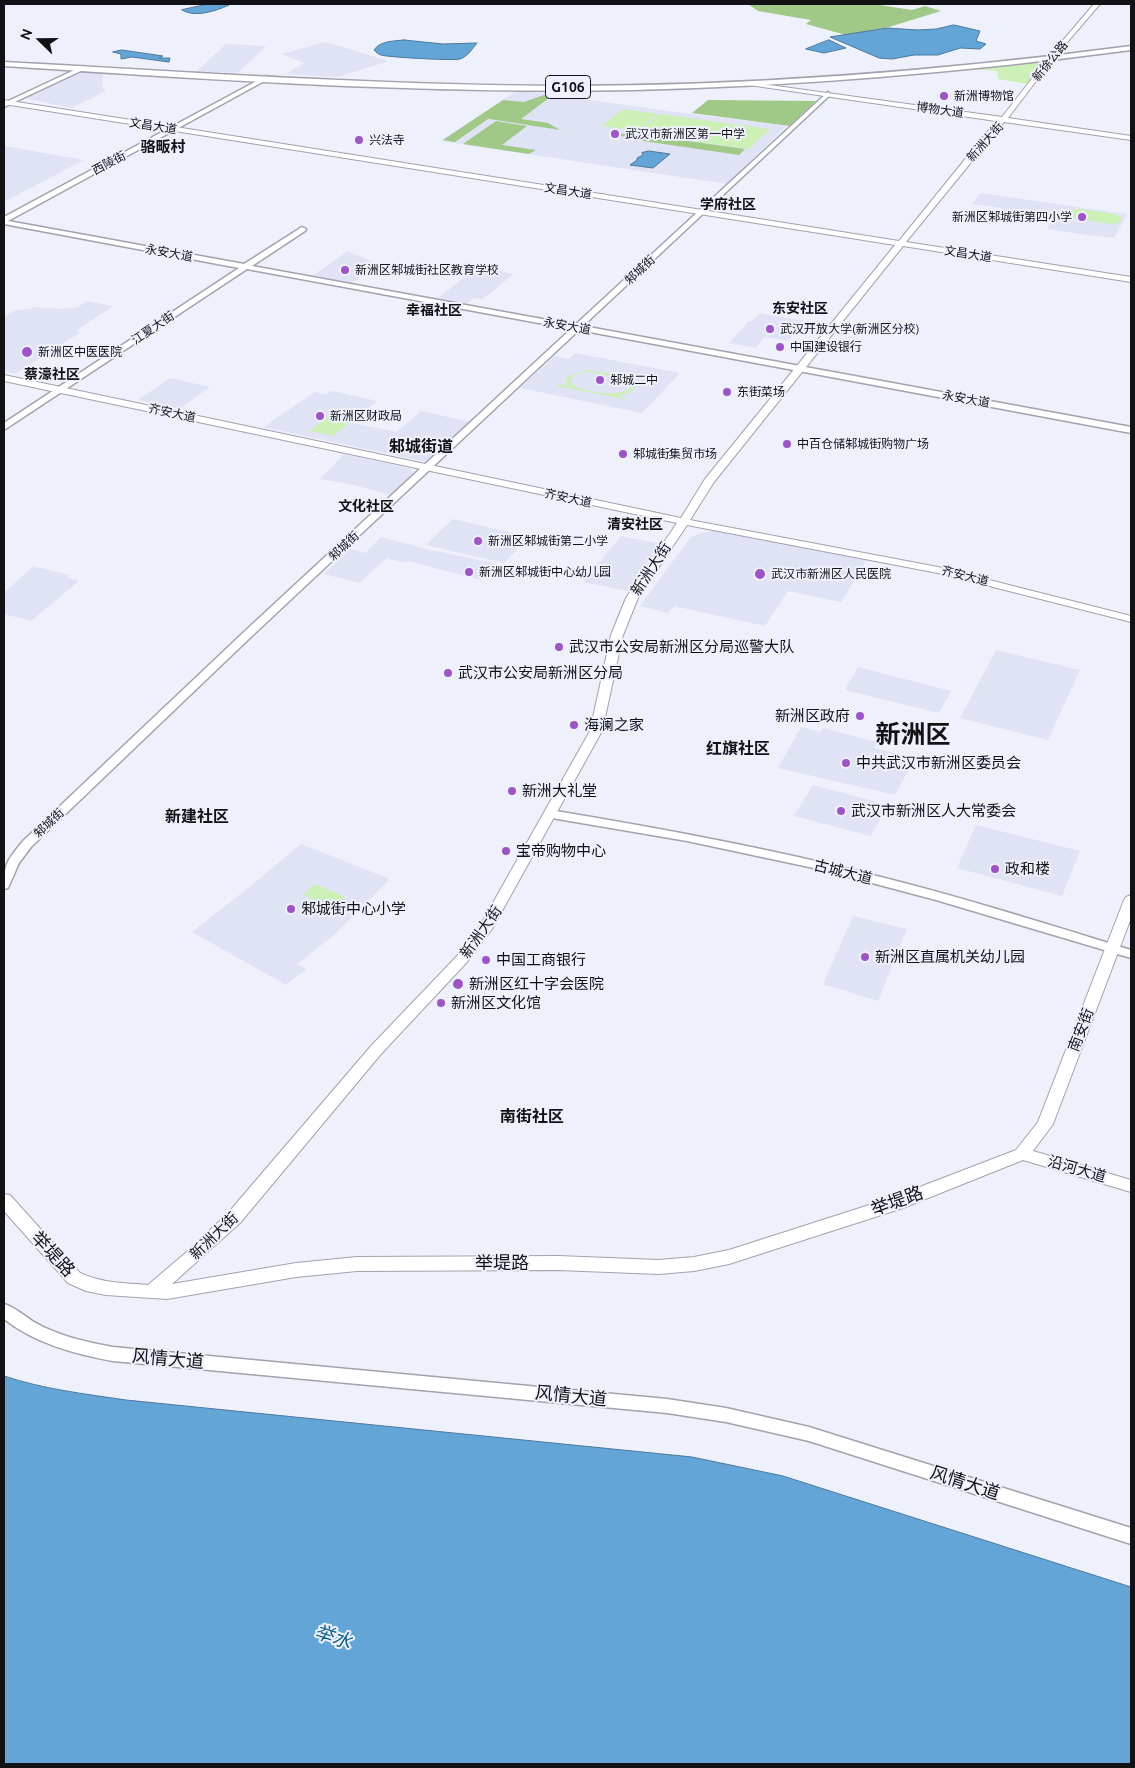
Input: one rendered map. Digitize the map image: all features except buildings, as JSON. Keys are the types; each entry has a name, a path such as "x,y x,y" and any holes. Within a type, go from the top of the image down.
{"highway":[{"name":"G106","path":"4,64 376,84 620,87 758,83 923,72 1050,59 1131,48"}],"main road":[{"name":"新徐公路","path":"1004,119 1050,59 1097,4"},
{"name":"博物大道","path":"749,83 1131,137"},
{"name":"博物大道","path":"758,83 1004,119"},
{"name":"文昌大道","path":"6,102 1131,279"},
{"name":"新洲大街","path":"151,1292 196,1255 234,1218 376,1050 462,959 496,911 596,731 616,635 626,610 646,575 699,499 717,482 803,369 1005,123 1004,119"},
{"name":"齐安大道","path":"4,376 684,520 938,570 1131,619"},
{"name":"齐安大道","path":"684,520 940,566 1131,614"},
{"name":"南安街","path":"1022,1154 1045,1124 1131,900"},
{"name":"举堤路","path":"4,1200 74,1278 86,1284 106,1288 167,1292 296,1270 356,1264 558,1262 659,1267 694,1264 729,1257 897,1203 1022,1154"},
{"name":"沿河大道","path":"1022,1154 1131,1186"}],"street":[{"path":"6,102 82,68"},
{"name":"西陵街","path":"4,221 266,78"},
{"name":"邾城街","path":"4,885 13,862 27,844 828,94"},
{"name":"永安大道","path":"4,221 1131,430"},
{"name":"江夏大街","path":"4,427 302,229"},
{"name":"古城大道","path":"550,814 684,837 832,869 913,890 1131,954"},
{"name":"风情大道","path":"4,1310 17,1320 58,1341 86,1350 113,1354 677,1407 746,1419 835,1441 1131,1536"}],"shaded area":[{"path":"325,42 386,60 386,62 337,77 286,74 304,63 282,54"},
{"path":"226,44 266,46 238,73 197,71"},
{"path":"103,70 102,87 106,91 72,108 28,99 29,95 71,76"},
{"name":"武汉市新洲区第一中学","path":"518,90 786,126 727,184 440,141"},
{"path":"5,146 84,160 4,202"},
{"name":"新洲区邾城街第四小学","path":"980,193 1127,214 1114,238 1087,235 1047,229 1053,219 1001,211 1002,208 972,204"},
{"name":"新洲区邾城街社区教育学校","path":"348,251 378,264 352,283 312,276"},
{"path":"483,263 499,266 494,270 514,274 483,299 474,298 466,304 438,298"},
{"name":"新洲区中医医院","path":"87,301 113,306 76,331 81,332 15,374 4,371 4,317 16,310 31,309 33,307 63,309 78,307"},
{"name":"武汉开放大学(新洲区分校)","path":"760,313 805,321 788,341 765,337 755,348 729,343 749,321 752,321"},
{"name":"邾城二中","path":"575,353 680,373 642,413 520,388 555,356 569,359"},
{"path":"170,378 210,387 179,409 138,400"},
{"path":"332,391 377,401 352,423 396,432 421,411 471,422 427,462 263,427 315,392 326,394"},
{"path":"344,454 411,469 414,474 391,495 350,484 320,479"},
{"name":"新洲区邾城街第二小学","path":"453,519 529,537 504,563 426,545"},
{"name":"武汉市新洲区人民医院","path":"720,530 867,559 841,602 788,591 765,626 674,606 668,613 640,606 690,538 700,533"},
{"path":"621,536 661,544 628,591 583,582"},
{"path":"381,537 497,564 481,580 408,561 406,563 387,558 359,583 324,574 350,549 365,553"},
{"path":"33,566 69,575 66,577 79,581 31,621 4,614 4,593"},
{"path":"996,650 1080,670 1048,740 960,718"},
{"path":"858,667 951,691 939,713 845,690"},
{"name":"中共武汉市新洲区委员会","path":"801,727 820,732 823,728 877,742 874,748 915,758 895,795 778,768"},
{"name":"武汉市新洲区人大常委会","path":"813,785 888,805 871,836 794,816"},
{"path":"976,825 1080,851 1062,896 957,868"},
{"name":"邾城街中心小学","path":"301,844 390,879 333,936 297,964 306,969 286,985 192,932"},
{"name":"新洲区直属机关幼儿园","path":"853,916 907,929 878,1001 823,984"}],"green space":[{"path":"748,4 873,4 912,10 925,6 941,11 889,27 846,35 806,24 811,20 758,11"},
{"path":"1036,62 1044,64 1027,84 998,79 998,71 968,69"},
{"path":"544,95 553,95 521,119 548,123 560,130 483,118 488,119 455,142 443,140 503,100 524,102"},
{"path":"708,100 816,101 789,126 692,113"},
{"path":"623,109 658,114 637,131 601,126"},
{"path":"660,114 770,129 749,149 636,133"},
{"path":"496,121 527,126 502,145 536,150 529,154 463,144"},
{"path":"631,133 745,149 739,155 611,135"},
{"path":"1080,209 1115,214 1121,217 1122,220 1117,223 1119,225 1065,217 1070,216 1068,213 1071,210"},
{"path":"587,370 626,376 634,381 636,387 631,392 619,396 627,398 625,399 557,386 558,384 568,386 565,381 568,376","holes":["588,372 625,379 630,382 632,387 627,390 610,393 582,389 570,382 575,375"]},
{"path":"340,407 362,412 333,436 310,431"},
{"path":"315,884 345,897 333,908 303,895"}],"water":[{"path":"208,4 229,5 199,14 182,10"},
{"path":"954,25 980,31 976,41 986,44 980,49 960,48 938,55 914,55 892,59 879,58 830,37 887,28 918,30"},
{"path":"404,40 443,44 477,43 470,52 460,59 385,56 374,50 383,43"},
{"path":"829,40 846,48 824,53 806,49"},
{"path":"122,50 163,56 159,58 170,58 169,62 132,57 121,59 121,54 113,52"},
{"path":"649,151 670,154 653,168 630,165 643,155 642,153"},
{"name":"举水","path":"4,1376 49,1388 126,1400 692,1457 783,1476 1131,1587 1131,1764 4,1764"}],"place":[{"name":"新洲博物馆","path":"944,96"},
{"name":"武汉市新洲区第一中学","path":"615,134"},
{"name":"兴法寺","path":"359,140"},
{"name":"新洲区邾城街第四小学","path":"1082,217"},
{"name":"新洲区邾城街社区教育学校","path":"345,270"},
{"name":"武汉开放大学(新洲区分校)","path":"770,329"},
{"name":"中国建设银行","path":"780,347"},
{"name":"新洲区中医医院","path":"27,352"},
{"name":"邾城二中","path":"600,380"},
{"name":"东街菜场","path":"727,392"},
{"name":"新洲区财政局","path":"320,416"},
{"name":"中百仓储邾城街购物广场","path":"787,444"},
{"name":"邾城街集贸市场","path":"623,454"},
{"name":"新洲区邾城街第二小学","path":"478,541"},
{"name":"新洲区邾城街中心幼儿园","path":"469,572"},
{"name":"武汉市新洲区人民医院","path":"760,574"},
{"name":"武汉市公安局新洲区分局巡警大队","path":"559,647"},
{"name":"武汉市公安局新洲区分局","path":"448,673"},
{"name":"新洲区政府","path":"860,716"},
{"name":"海澜之家","path":"574,725"},
{"name":"中共武汉市新洲区委员会","path":"846,763"},
{"name":"新洲大礼堂","path":"512,791"},
{"name":"武汉市新洲区人大常委会","path":"841,811"},
{"name":"宝帝购物中心","path":"506,851"},
{"name":"政和楼","path":"995,869"},
{"name":"邾城街中心小学","path":"291,909"},
{"name":"新洲区直属机关幼儿园","path":"865,957"},
{"name":"中国工商银行","path":"486,960"},
{"name":"新洲区红十字会医院","path":"458,984"},
{"name":"新洲区文化馆","path":"441,1003"}],"district":[{"name":"骆畈村","path":"163,147"},
{"name":"学府社区","path":"728,204"},
{"name":"东安社区","path":"800,308"},
{"name":"幸福社区","path":"434,310"},
{"name":"蔡濠社区","path":"52,374"},
{"name":"邾城街道","path":"421,447"},
{"name":"文化社区","path":"366,506"},
{"name":"清安社区","path":"635,524"},
{"name":"新洲区","path":"913,735"},
{"name":"红旗社区","path":"738,749"},
{"name":"新建社区","path":"197,817"},
{"name":"南街社区","path":"532,1117"}]}
